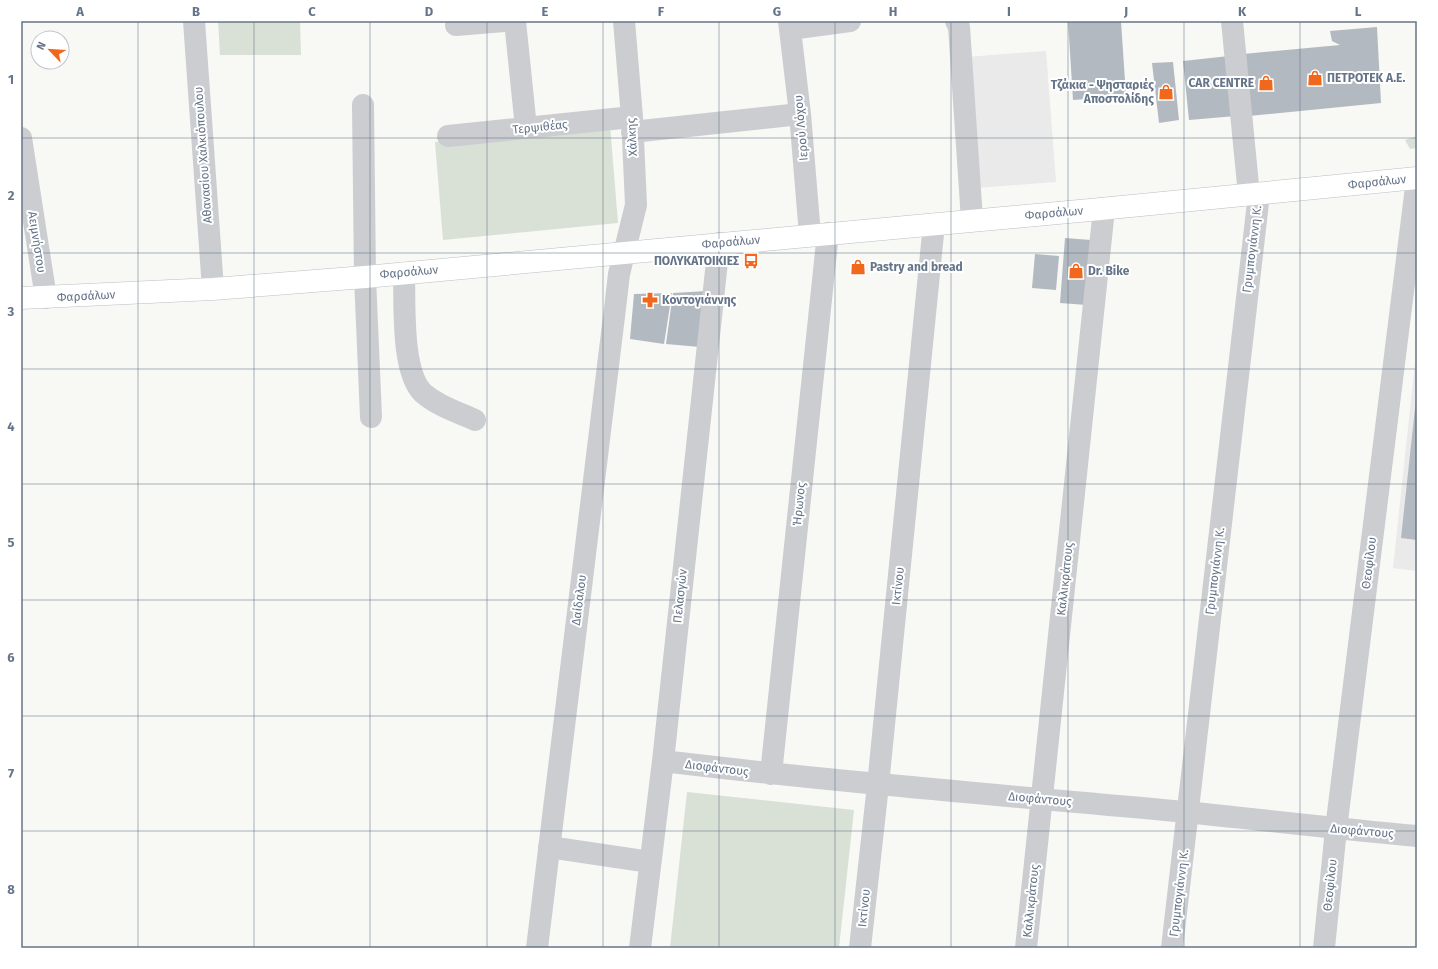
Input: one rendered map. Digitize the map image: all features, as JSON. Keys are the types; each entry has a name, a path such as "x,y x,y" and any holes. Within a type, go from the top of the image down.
{"main road":[{"name":"Φαρσάλων","path":"21,298 213,289 404,273 1254,195 1417,178"}],"street":[{"name":"Αθανασίου Χαλκιόπουλου","path":"194,21 213,289"},
{"path":"456,25 504,21"},
{"path":"515,21 526,128"},
{"name":"Χάλκης","path":"624,21 632,125 636,205 624,252"},
{"path":"789,25 850,21"},
{"path":"956,21 959,27 972,220"},
{"name":"Γρυμπογιάννη Κ.","path":"1172,948 1188,813 1254,195 1232,21"},
{"name":"Ιερού Λόχου","path":"789,25 800,114 819,234"},
{"path":"363,105 365,276 371,417"},
{"name":"Τερψιθέας","path":"448,136 526,128 632,125 800,114"},
{"name":"Αειμνήστου","path":"21,138 46,298"},
{"name":"Θεοφίλου","path":"1324,948 1336,829 1417,178"},
{"name":"Καλλικράτους","path":"1026,948 1104,209"},
{"name":"Ικτίνου","path":"860,948 878,785 934,224"},
{"name":"Ήρωνος","path":"771,774 819,234"},
{"name":"Πελασγών","path":"640,948 719,243"},
{"name":"Δαίδαλου","path":"537,948 614,316 624,252"},
{"path":"404,273 408,354 412,375 422,392 440,405 475,420"},
{"name":"Διοφάντους","path":"662,761 878,785 1188,813 1417,836"},
{"path":"549,847 650,862"}],"shaded area":[{"path":"218,21 300,21 301,55 220,55"},
{"path":"1046,51 1056,182 976,188 966,57"},
{"path":"610,125 618,223 443,240 435,142"},
{"path":"1417,136 1417,148 1410,149 1405,140"},
{"path":"1417,344 1417,571 1393,568"},
{"path":"687,792 854,810 839,948 670,948"}],"building":[{"path":"1068,21 1121,21 1126,96 1073,100"},
{"path":"1377,27 1381,103 1249,116 1243,54 1340,45 1332,41 1330,31"},
{"path":"1229,56 1236,116 1189,120 1183,61"},
{"name":"Τζάκια - Ψησταριές Αποστολίδης","path":"1173,62 1179,120 1159,123 1152,63"},
{"name":"Dr. Bike","path":"1065,238 1091,240 1087,305 1060,303"},
{"path":"1035,254 1059,256 1056,290 1032,288"},
{"path":"707,291 700,347 666,344 673,293"},
{"path":"672,293 664,344 630,339 634,294"},
{"path":"1417,399 1417,540 1401,538"}],"place":[{"name":"ΠΕΤΡΟΤΕΚ Α.Ε.","path":"1315,78"},
{"name":"CAR CENTRE","path":"1266,83"},
{"name":"Τζάκια - Ψησταριές Αποστολίδης","path":"1166,92"},
{"name":"ΠΟΛΥΚΑΤΟΙΚΙΕΣ","path":"751,261"},
{"name":"Pastry and bread","path":"858,267"},
{"name":"Dr. Bike","path":"1076,271"},
{"name":"Κοντογιάννης","path":"650,300"}]}
